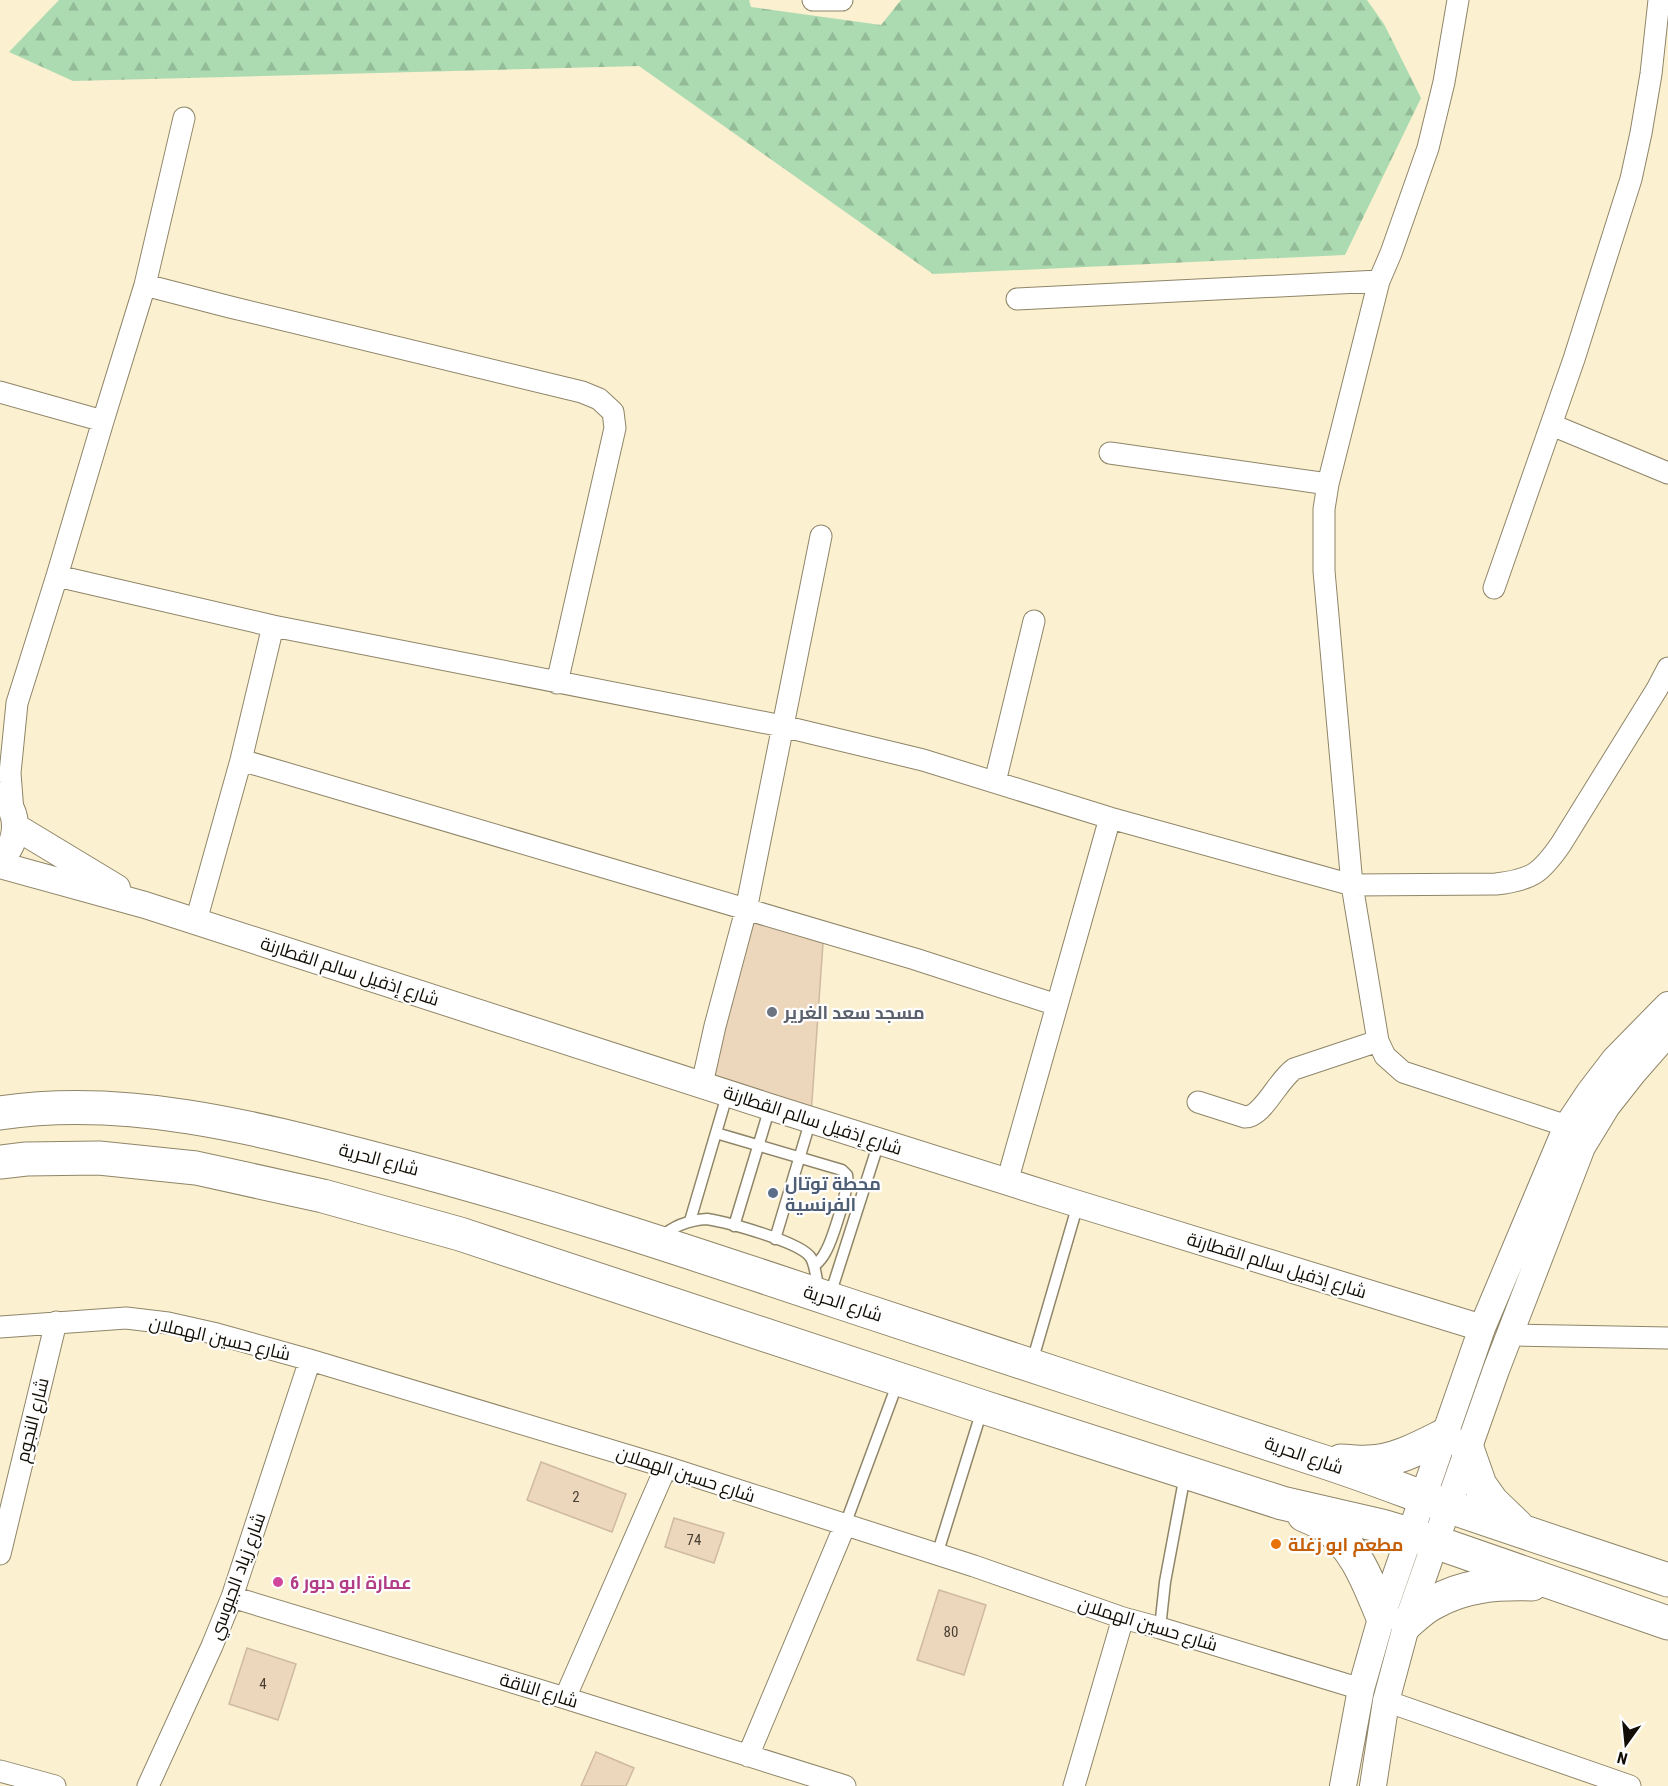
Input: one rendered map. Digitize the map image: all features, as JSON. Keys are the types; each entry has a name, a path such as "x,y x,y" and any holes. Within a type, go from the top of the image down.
{"highway":[{"name":"شارع الحرية","path":"0,1113 100,1107 170,1114 290,1136 454,1179 656,1241 821,1287 1031,1364 1668,1580"},
{"path":"0,1162 26,1159 110,1159 196,1168 323,1196 472,1237 983,1407 1282,1503 1423,1538 1668,1623"},
{"path":"1319,1460 1370,1462 1390,1459 1414,1450 1456,1443 1492,1502 1523,1532"},
{"path":"1282,1503 1325,1525 1347,1545 1394,1619 1466,1588 1502,1583 1558,1584"}],"street":[{"path":"813,0 842,0"},
{"path":"1458,0 1444,82 1428,148 1379,281 1328,484 1324,509 1324,571 1352,885 1378,1041 1385,1056 1403,1072 1568,1126 1582,1147"},
{"path":"1494,588 1552,425 1631,178 1649,85 1659,0"},
{"path":"0,859 6,854 13,841 9,812 16,702 57,576 145,285 183,118"},
{"path":"1017,299 1379,281"},
{"path":"145,285 582,392 599,399 613,412 615,428 557,683"},
{"path":"0,392 102,421"},
{"path":"1552,425 1668,473"},
{"path":"1110,453 1328,484"},
{"path":"702,1084 746,910 821,536"},
{"path":"57,576 273,626 782,726 923,760 1110,818 1352,885 1496,884 1516,882 1536,874 1562,844 1668,668"},
{"path":"995,782 1034,621"},
{"path":"196,921 241,760 273,626"},
{"path":"0,727 16,702"},
{"path":"241,760 915,959 1057,1005"},
{"name":"شارع إذفيل سالم القطارنة","path":"9,812 146,905"},
{"path":"1007,1182 1110,818"},
{"name":"شارع إذفيل سالم القطارنة","path":"0,865 146,905 770,1107 1482,1328"},
{"path":"1343,1786 1361,1689 1394,1619 1456,1443 1482,1328 1568,1126 1615,1059 1668,1005"},
{"path":"1456,1443 1509,1335 1582,1147 1607,1106 1668,1033"},
{"path":"1198,1102 1245,1118 1251,1117 1260,1111 1286,1075 1294,1069 1378,1041"},
{"name":"شارع حسين الهملان","path":"0,1327 126,1318 168,1323 218,1334 666,1467 974,1566 1123,1618 1361,1689"},
{"name":"شارع النجوم","path":"0,1554 5,1504 56,1322"},
{"path":"1509,1335 1668,1338"},
{"name":"شارع زياد الجيوسي","path":"148,1786 208,1657 232,1597 310,1360"},
{"path":"565,1698 666,1467"},
{"path":"748,1756 845,1525"},
{"name":"شارع الناقة","path":"232,1597 845,1786"},
{"path":"1074,1786 1123,1618"},
{"path":"1373,1786 1386,1701 1394,1619"},
{"path":"1386,1701 1630,1786"},
{"path":"0,1771 55,1786"}],"lane":[{"path":"690,1221 728,1092"},
{"path":"734,1226 770,1107"},
{"path":"775,1239 811,1119"},
{"path":"716,1132 842,1170 847,1175 848,1179 828,1247 822,1257 821,1287"},
{"path":"821,1287 879,1141"},
{"path":"1031,1364 1078,1204"},
{"path":"656,1241 671,1229 690,1221 707,1219 734,1226 805,1251 811,1258 821,1287"},
{"path":"845,1525 900,1379"},
{"path":"937,1555 983,1407"},
{"path":"1160,1628 1165,1582 1186,1472"}],"green space":[{"path":"59,0 749,0 751,7 881,25 901,0 1367,0 1384,24 1421,98 1345,255 933,274 639,66 73,81 9,52"}],"building":[{"name":"مسجد سعد الغرير","path":"748,918 823,943 811,1115 708,1081"},
{"path":"541,1462 626,1494 612,1532 527,1500"},
{"path":"674,1518 724,1533 714,1563 665,1547"},
{"path":"939,1590 986,1605 964,1675 917,1660"},
{"path":"247,1648 296,1664 278,1720 229,1704"},
{"path":"596,1752 634,1768 626,1786 581,1786"}],"place":[{"name":"مسجد سعد الغرير","path":"772,1012"},
{"name":"محطة توتال الفرنسية","path":"773,1193"},
{"name":"مطعم ابو زغلة","path":"1276,1544"},
{"name":"عمارة ابو دبور 6","path":"278,1582"}]}
